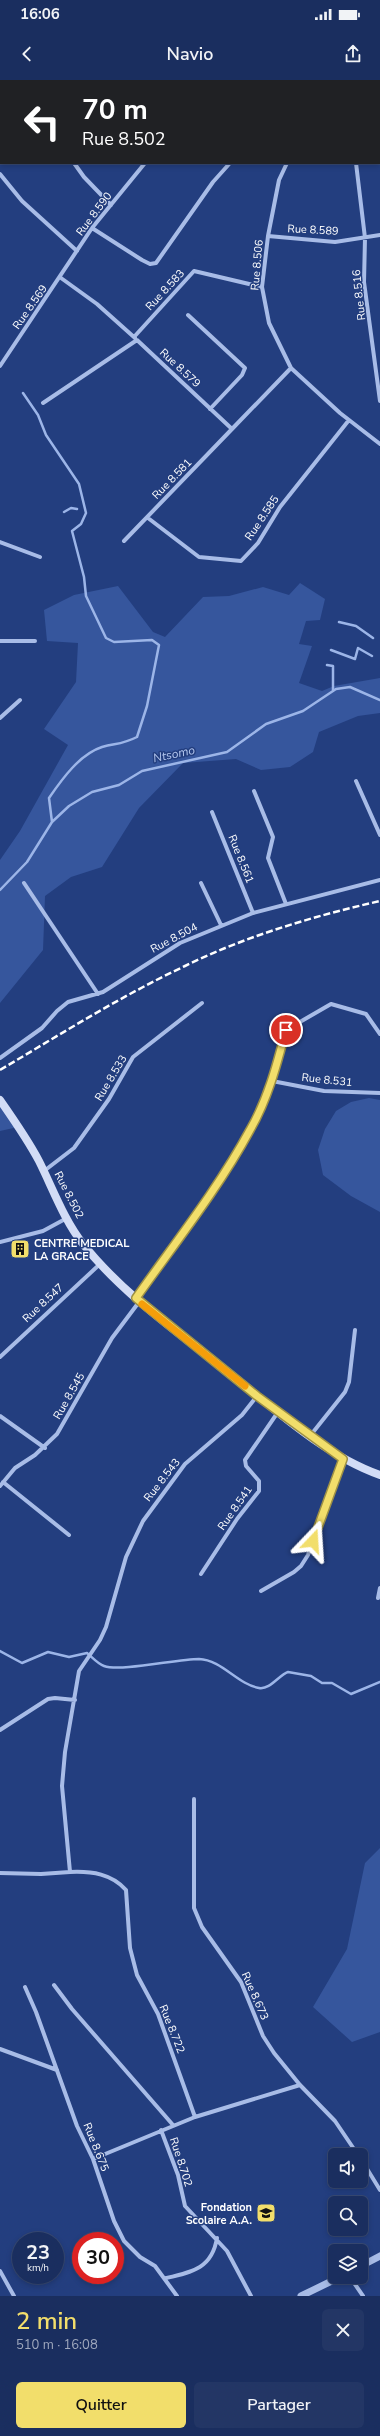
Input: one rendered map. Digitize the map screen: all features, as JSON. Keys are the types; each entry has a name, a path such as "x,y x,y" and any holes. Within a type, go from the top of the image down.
{"main road":[{"name":"Rue 8.502","path":"0,1100 44,1171 67,1218 82,1243 100,1264 138,1300 257,1396 310,1436 343,1459 380,1475"}],"street":[{"path":"75,164 84,177 111,205"},
{"name":"Rue 8.590","path":"61,278 92,228 144,164"},
{"path":"92,228 142,260 150,264 156,262 229,164"},
{"name":"Rue 8.506","path":"287,164 280,180 268,236 262,287 269,323 291,368 349,420 380,444"},
{"name":"Rue 8.516","path":"356,164 365,238 364,282 380,401"},
{"path":"0,174 22,201 78,251"},
{"name":"Rue 8.589","path":"268,236 335,242 380,235"},
{"name":"Rue 8.583","path":"136,338 194,271 262,287"},
{"name":"Rue 8.579","path":"61,278 97,304 136,338 232,429"},
{"name":"Rue 8.569","path":"0,366 61,278"},
{"path":"188,315 245,368 242,375 210,409"},
{"path":"43,403 136,338"},
{"path":"232,429 291,368"},
{"name":"Rue 8.585","path":"148,518 200,557 241,561 258,543 280,507 349,420"},
{"name":"Rue 8.581","path":"124,541 148,518 232,429"},
{"path":"0,542 40,558"},
{"path":"0,641 35,641"},
{"path":"0,718 20,700"},
{"path":"356,781 380,835"},
{"path":"254,791 273,837 268,858 286,904"},
{"name":"Rue 8.561","path":"212,812 253,913"},
{"name":"Rue 8.504","path":"0,1058 42,1028 68,1002 82,996 98,994 180,943 253,913 380,880"},
{"path":"24,883 98,994"},
{"path":"201,883 221,925"},
{"name":"Rue 8.533","path":"44,1171 74,1148 109,1099 133,1057 202,1003"},
{"path":"138,1300 216,1186 251,1129 272,1081 286,1030 331,1004 366,1014 380,1034"},
{"name":"Rue 8.531","path":"272,1081 324,1091 380,1093"},
{"path":"0,1242 43,1231 67,1218"},
{"name":"Rue 8.547","path":"0,1357 100,1264"},
{"name":"Rue 8.545","path":"1,1484 15,1468 45,1448 57,1434 76,1404 112,1338 138,1300"},
{"path":"310,1436 345,1392 349,1382 355,1330"},
{"name":"Rue 8.543","path":"70,1872 62,1786 65,1752 79,1671 100,1640 126,1557 143,1521 163,1491 186,1464 242,1415 257,1396"},
{"name":"Rue 8.541","path":"201,1574 237,1519 259,1491 259,1481 246,1466 245,1460 279,1412"},
{"path":"0,1416 45,1448"},
{"path":"261,1591 301,1566 308,1555 343,1459"},
{"path":"1,1484 69,1535"},
{"path":"378,1598 380,1588"},
{"path":"0,1730 48,1699 75,1700"},
{"name":"Rue 8.673","path":"194,1799 194,1908 202,1927 241,1982 263,2036 300,2085 335,2121 353,2148"},
{"name":"Rue 8.722","path":"0,1873 96,1873 110,1877 126,1890 130,1948 137,1975 158,2014 195,2117"},
{"path":"54,1985 72,2009 173,2125"},
{"name":"Rue 8.675","path":"24,1988 58,2070 77,2126 93,2160 114,2221 124,2241 140,2257 155,2266 166,2278 177,2296"},
{"path":"0,2049 58,2070"},
{"path":"93,2160 161,2130 195,2117 300,2085"},
{"name":"Rue 8.702","path":"161,2130 178,2175 185,2206 191,2214 217,2238 227,2252 251,2296"},
{"path":"368,2170 380,2190"},
{"path":"166,2278 185,2274 203,2265 214,2253 217,2238"},
{"path":"368,2262 380,2256"},
{"path":"0,2272 14,2296"},
{"path":"301,2296 328,2283"},
{"path":"355,2284 363,2296"}],"shaded area":[{"path":"300,583 325,599 320,620 306,621 299,644 312,646 299,683 322,691 334,686 380,678 380,713 358,716 319,732 313,752 290,767 261,770 236,759 183,763 139,808 102,867 71,877 45,896 43,950 0,1003 0,860 20,831 68,745 44,729 76,682 78,643 47,641 44,610 74,595 118,586 153,632 165,637 203,597 229,596 263,587 289,595"},
{"path":"369,1098 380,1100 380,1212 351,1196 323,1175 318,1150 325,1129 336,1111 351,1102"},
{"path":"0,1100 18,1127 0,1131"},
{"path":"380,1848 380,2032 352,2042 313,2007 347,1949 365,1863"}],"waterway":[{"path":"23,393 38,415 46,435 79,484 86,513 81,524 72,531 84,577 86,596 106,638 114,642 152,640 159,645 147,706 137,737 94,750 79,761 49,798 52,822"},
{"path":"64,512 71,508 77,509"},
{"path":"339,622 356,626 373,638"},
{"path":"331,650 355,659 358,648 372,656"},
{"path":"327,665 333,666 333,690"},
{"name":"Ntsomo","path":"0,890 27,862 52,822 69,806 92,792 119,785 142,771 227,752 266,724 303,711 336,689 350,687 380,700"},
{"path":"0,1651 22,1663 48,1652 69,1657 87,1653 102,1665 112,1667 136,1666 199,1659 207,1660 215,1663 251,1686 259,1688 271,1685 288,1672 311,1676 322,1683 332,1683 351,1694 380,1682"}],"railway":[{"path":"0,1070 114,1003 208,955 256,936 305,920 380,901"}],"slow traffic":[{"path":"142,1304 245,1386"}],"place":[{"name":"CENTRE MEDICAL LA GRACE","path":"20,1249"},
{"name":"Fondation Scolaire A.A.","path":"266,2213"}],"route":[{"path":"286,1030 272,1081 251,1129 216,1186 136,1298 139,1302 257,1396 343,1459 313,1541"}]}
